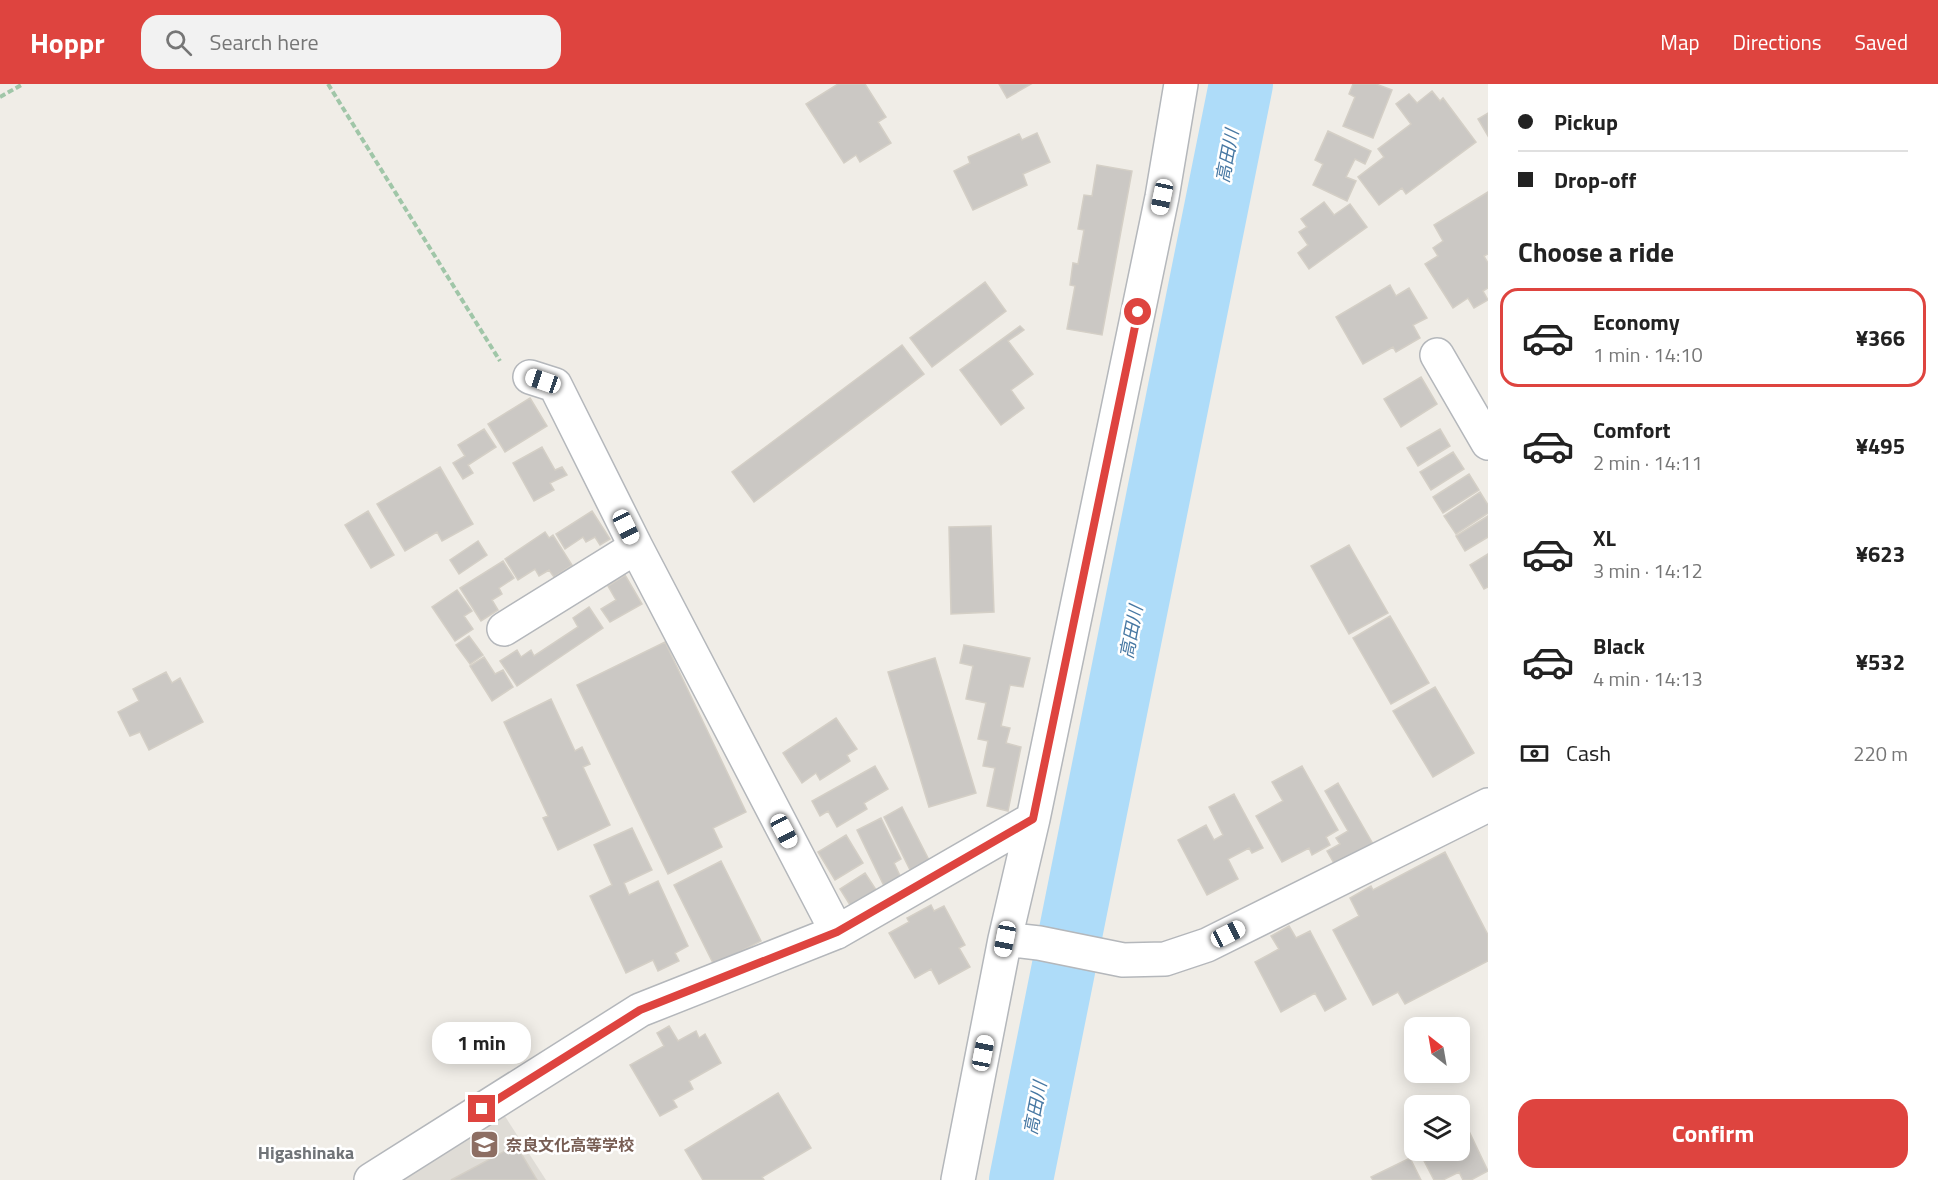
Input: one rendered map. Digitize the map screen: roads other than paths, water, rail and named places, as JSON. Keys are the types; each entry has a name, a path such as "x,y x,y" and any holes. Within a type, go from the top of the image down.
{"street":[{"path":"958,1180 1005,939 1033,819 1162,197 1181,84"},
{"path":"1437,355 1488,443"},
{"path":"530,377 555,385 636,547 837,932"},
{"path":"504,629 636,547"},
{"path":"1005,939 1039,943 1123,960 1165,959 1207,945 1488,805"},
{"path":"371,1180 640,1010 837,932 1033,819"}],"waterway":[{"name":"高田川","path":"1021,1180 1241,84"}],"place":[{"name":"奈良文化高等学校","path":"485,1145"}],"district":[{"name":"Higashinaka","path":"306,1152"}]}
